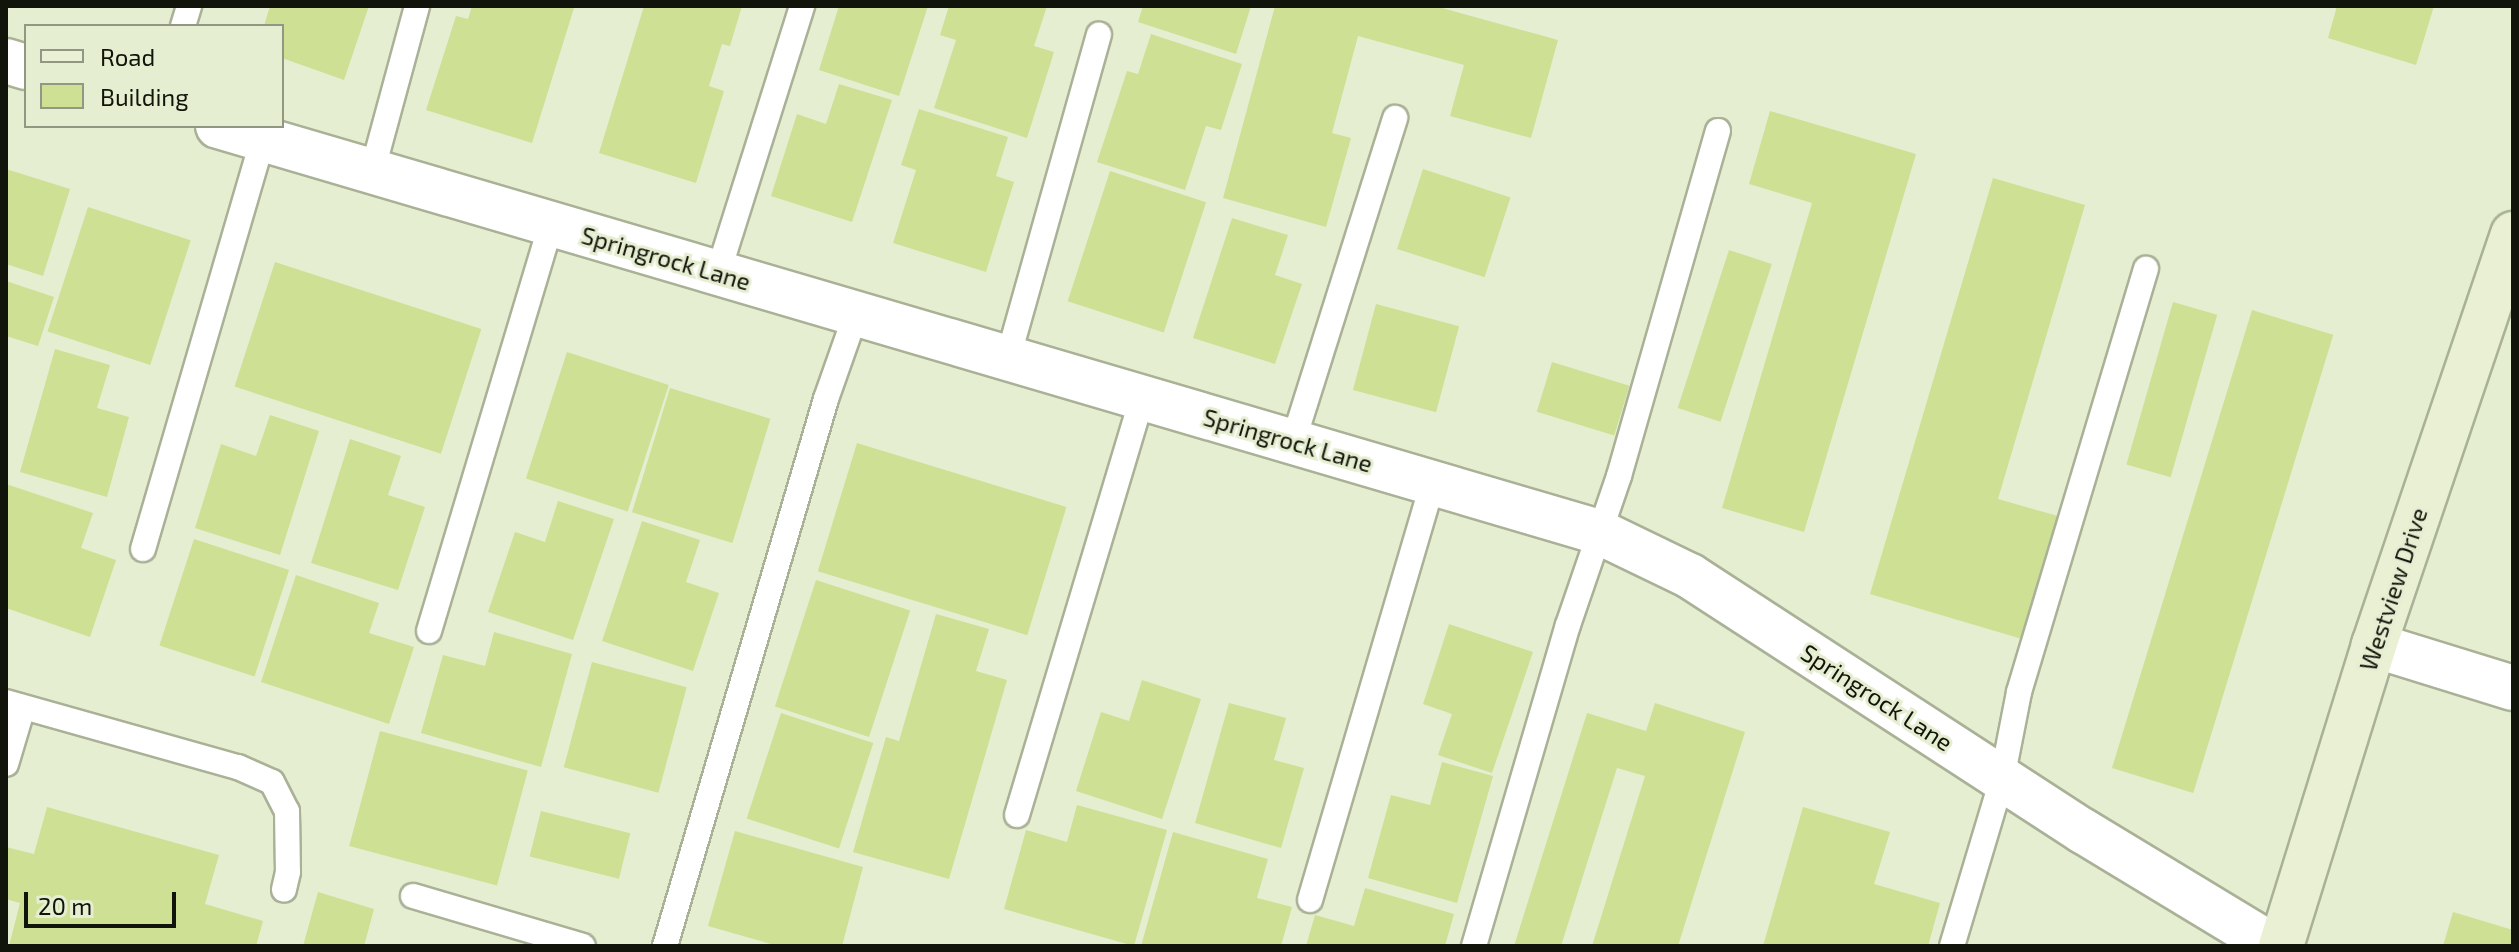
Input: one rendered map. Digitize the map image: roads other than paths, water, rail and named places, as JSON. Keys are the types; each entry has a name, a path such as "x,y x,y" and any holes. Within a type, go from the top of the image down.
{"main road":[{"name":"Westview Drive","path":"2281,946 2374,645 2513,234"}],"street":[{"name":"Springrock Lane","path":"225,128 1599,532 1690,576 2002,779 2273,946"},
{"path":"2374,645 2513,688"}],"lane":[{"path":"372,172 417,6"},
{"path":"718,273 802,6"},
{"path":"1008,358 1099,35"},
{"path":"1293,442 1395,118"},
{"path":"1474,946 1599,532 1619,476 1718,131"},
{"path":"143,549 263,139"},
{"path":"429,631 551,224"},
{"path":"1952,946 2002,779 2019,692 2146,269"},
{"path":"665,946 821,414 856,314"},
{"path":"1017,815 1142,398"},
{"path":"1310,900 1433,483"},
{"path":"6,764 15,705 238,767 272,782 287,811 288,872 284,890"},
{"path":"413,896 583,946"}]}
